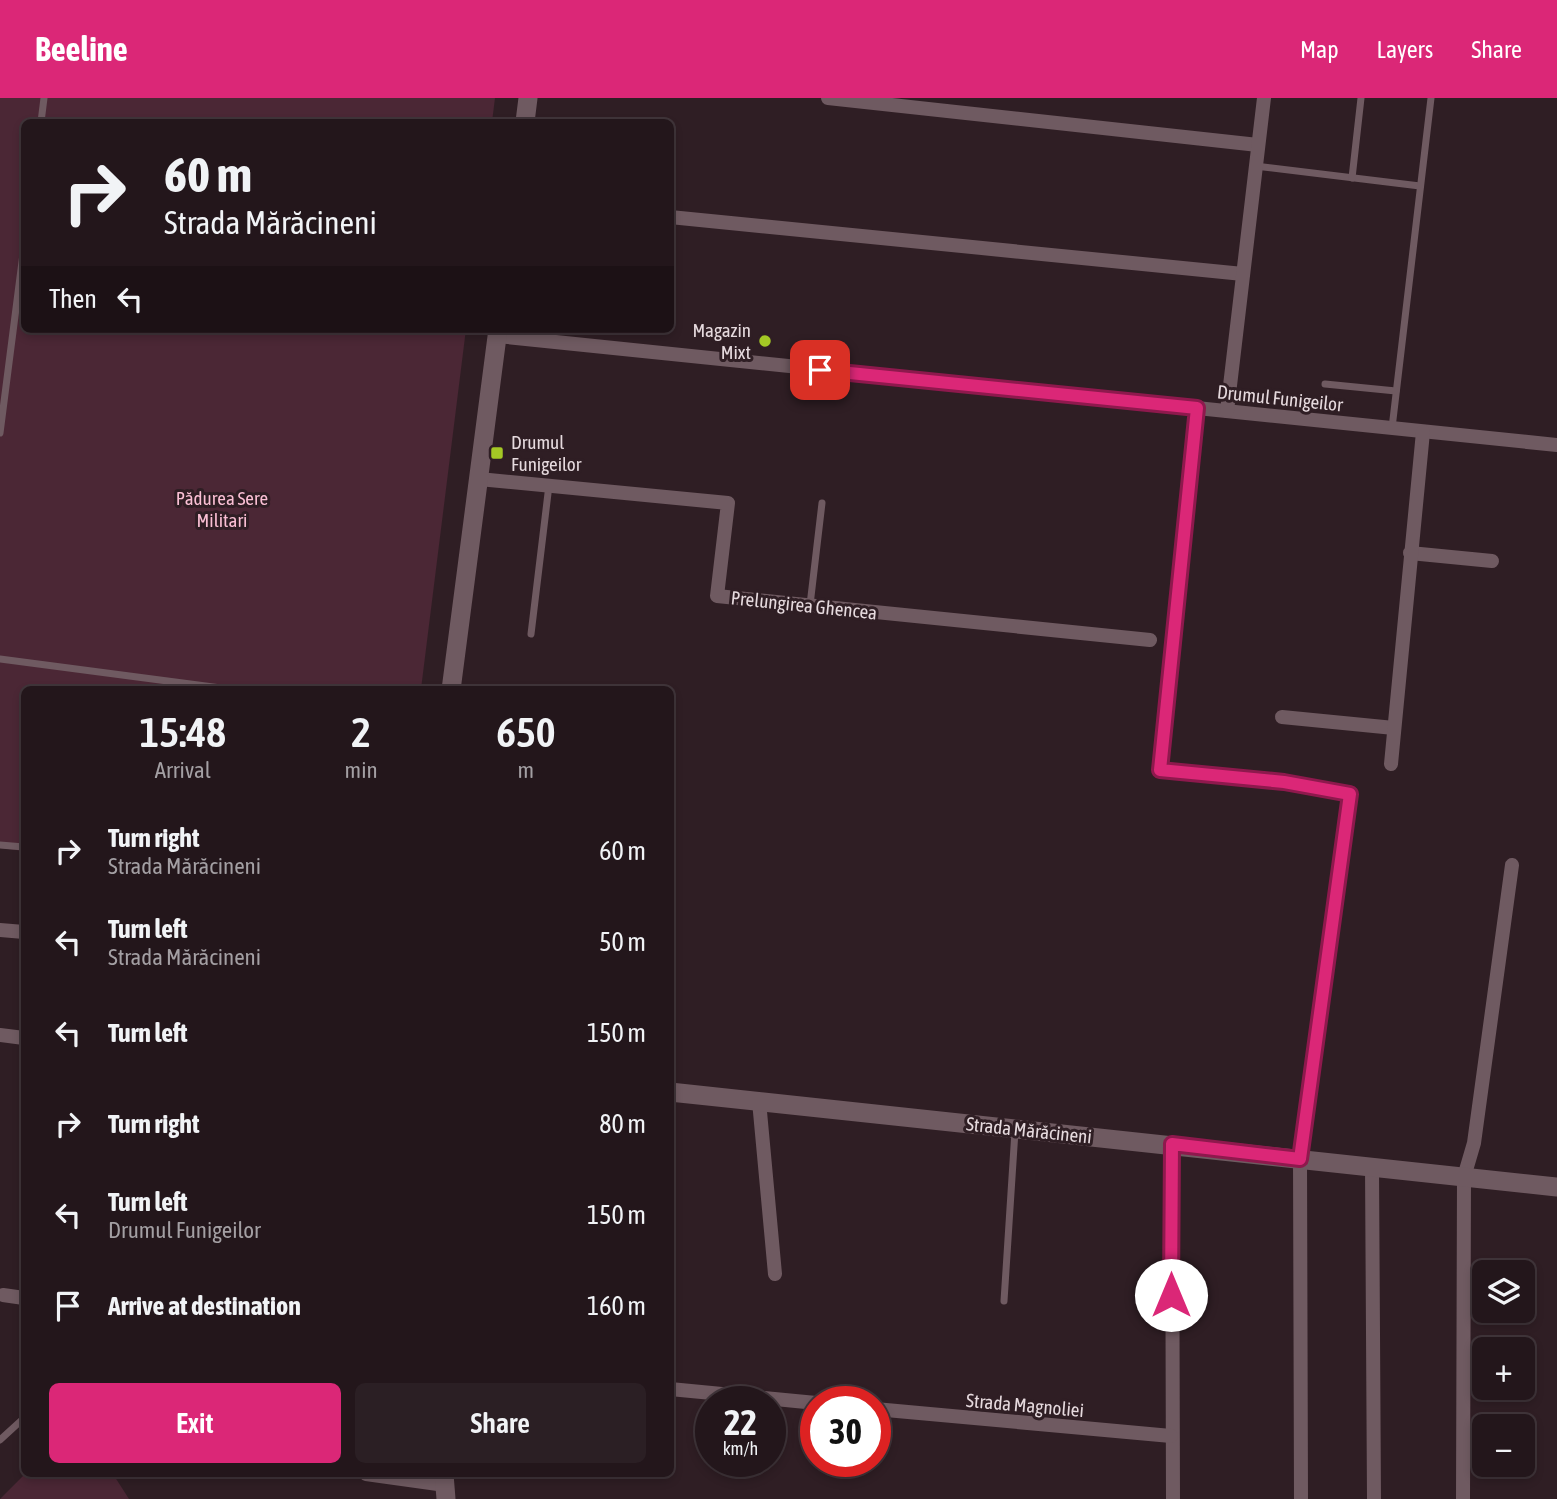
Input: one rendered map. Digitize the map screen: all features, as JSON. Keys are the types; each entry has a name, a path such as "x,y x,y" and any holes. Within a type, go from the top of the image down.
{"street":[{"path":"525,119 528,98"},
{"path":"828,98 1258,145"},
{"path":"1227,411 1264,98"},
{"path":"674,217 1243,274"},
{"path":"452,686 498,333"},
{"name":"Drumul Funigeilor","path":"498,333 1557,445"},
{"path":"1197,408 1160,770 1284,782 1350,794 1300,1159 1301,1499"},
{"path":"1391,764 1423,432"},
{"name":"Prelungirea Ghencea","path":"479,479 727,503 717,596 1150,640"},
{"path":"1410,553 1492,561"},
{"path":"1282,717 1394,728"},
{"path":"1463,1499 1464,1177 1474,1143 1512,864"},
{"path":"0,930 21,932"},
{"path":"0,1035 21,1038"},
{"name":"Strada Mărăcineni","path":"674,1091 1557,1187"},
{"path":"759,1101 775,1274"},
{"path":"1172,1144 1173,1499"},
{"path":"1372,1167 1374,1499"},
{"path":"3,1295 21,1298"},
{"path":"674,1389 800,1401"},
{"name":"Strada Magnoliei","path":"891,1410 1171,1436"},
{"path":"386,1477 445,1486"}],"lane":[{"path":"41,119 44,98"},
{"path":"1352,178 1361,98"},
{"path":"1392,428 1431,98"},
{"path":"1255,166 1420,187"},
{"path":"0,433 21,269"},
{"path":"1325,384 1396,391"},
{"path":"531,634 549,485"},
{"path":"810,606 822,503"},
{"path":"0,659 206,686"},
{"path":"0,845 21,847"},
{"path":"1004,1301 1015,1129"},
{"path":"0,1440 21,1421"}],"green space":[{"name":"Pădurea Sere Militari","path":"0,98 495,98 492,119 21,119 21,333 466,333 421,686 21,686 21,851 0,848"},
{"path":"22,1477 115,1477 129,1499 0,1499"}],"place":[{"name":"Magazin Mixt","path":"765,341"},
{"name":"Drumul Funigeilor","path":"497,453"}],"route":[{"path":"820,370 1197,408 1160,770 1284,782 1350,794 1300,1159 1172,1144 1171,1295"}]}
